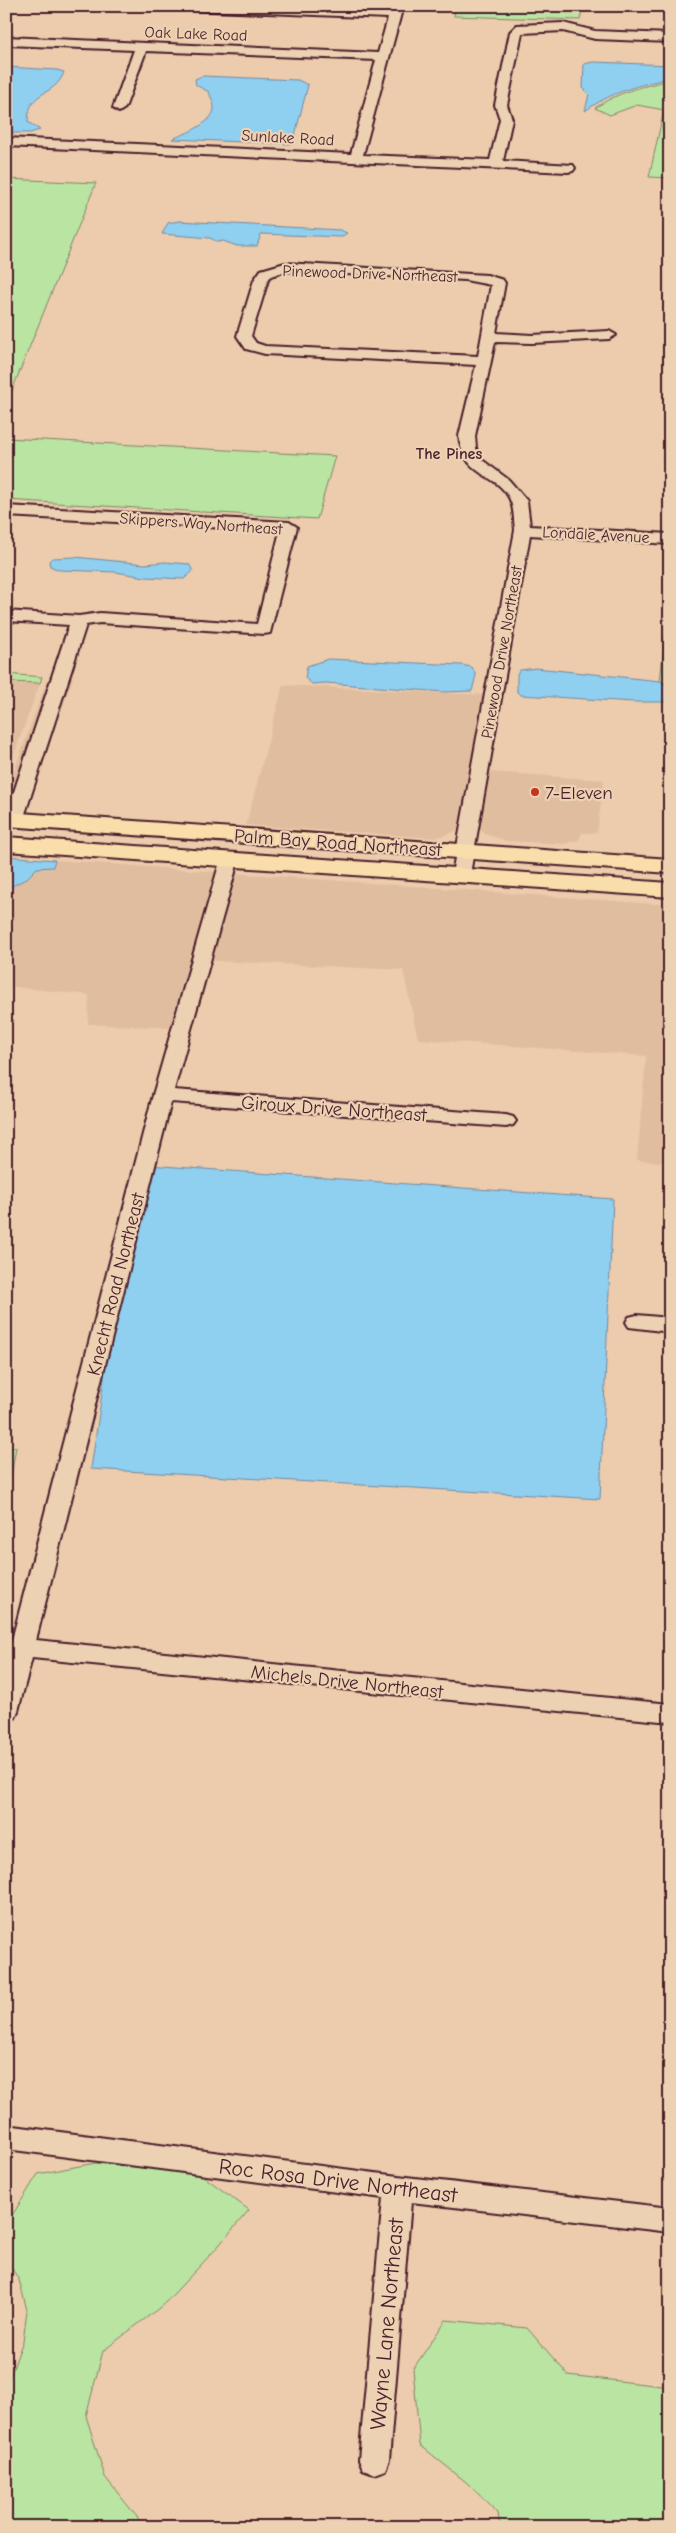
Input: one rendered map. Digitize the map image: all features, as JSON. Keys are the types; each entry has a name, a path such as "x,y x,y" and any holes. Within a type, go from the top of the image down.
{"main road":[{"name":"Palm Bay Road Northeast","path":"10,819 670,866"},
{"path":"155,853 206,833"},
{"name":"Palm Bay Road Northeast","path":"6,844 461,874 670,890"}],"street":[{"path":"189,6 396,11 356,158"},
{"path":"496,165 506,119 501,105 516,32 521,28 563,27 595,35 670,38"},
{"name":"Oak Lake Road","path":"6,41 384,57"},
{"path":"119,108 141,47"},
{"name":"Sunlake Road","path":"6,142 568,168"},
{"name":"Pinewood Drive Northeast","path":"461,874 523,530 519,501 504,484 475,462 468,448 467,436 484,361 498,283 487,278 285,267 266,273 261,280 244,336 245,343 250,347 265,350 484,361"},
{"path":"488,337 532,339 609,335"},
{"name":"Skippers Way Northeast","path":"6,511 289,527 264,628 100,618 80,621 6,616"},
{"name":"Londale Avenue","path":"523,530 670,539"},
{"path":"10,819 80,621"},
{"name":"Knecht Road Northeast","path":"6,1711 163,1095 230,858"},
{"name":"Giroux Drive Northeast","path":"163,1095 506,1121"},
{"path":"637,1322 670,1325"},
{"name":"Michels Drive Northeast","path":"23,1648 670,1713"},
{"name":"Roc Rosa Drive Northeast","path":"6,2137 398,2188 670,2220"},
{"name":"Wayne Lane Northeast","path":"374,2460 398,2188"}],"shaded area":[{"path":"54,677 73,678 29,803 30,806 6,804 6,796 47,680"},
{"path":"6,682 40,683 6,776"},
{"path":"283,685 489,695 463,824 454,832 435,838 246,825"},
{"path":"490,772 604,780 597,833 582,833 579,840 563,844 507,841 485,834 480,828 480,821"},
{"path":"55,860 670,905 670,1163 637,1160 646,1056 418,1039 403,970 196,960 174,1028 88,1024 89,995 6,986 6,889 26,879 37,868 52,867"}],"green space":[{"path":"456,6 583,6 580,20 454,16"},
{"path":"670,80 670,178 649,177 664,110 637,105 610,115 595,108 603,102 622,94"},
{"path":"6,179 96,183 6,405"},
{"path":"6,438 335,456 317,519 6,500"},
{"path":"670,591 670,686 660,681"},
{"path":"6,674 42,677 40,683 6,682"},
{"path":"6,1446 16,1447 6,1507"},
{"path":"95,2163 199,2173 249,2210 214,2251 163,2305 103,2351 86,2416 105,2477 145,2527 6,2527 6,2387 23,2341 27,2310 19,2280 6,2259 6,2225 38,2174"},
{"path":"446,2320 527,2328 568,2375 670,2387 670,2527 500,2527 498,2513 466,2482 420,2445 413,2369"}],"water":[{"path":"593,62 670,65 670,78 615,94 585,111 589,94 583,88 584,64"},
{"path":"6,67 64,72 55,86 37,98 29,111 28,122 40,130 30,133 6,133"},
{"path":"202,76 298,80 308,85 295,135 295,142 290,144 172,139 198,127 210,118 213,113 214,105 209,92 196,85 195,79"},
{"path":"179,221 340,230 347,233 342,237 261,234 257,246 237,246 223,241 218,242 210,238 162,234 168,223"},
{"path":"75,557 145,564 165,562 189,564 193,571 184,579 145,577 116,572 59,570 50,566 49,561 52,558"},
{"path":"328,659 461,665 472,667 476,675 472,691 445,692 326,683 312,684 305,678 307,666"},
{"path":"536,668 660,681 670,686 670,702 634,702 521,695 517,692 517,674 520,670"},
{"path":"6,856 55,860 53,867 37,868 26,879 6,889"},
{"path":"135,1164 613,1199 600,1499 91,1469"}],"place":[{"name":"7-Eleven","path":"535,792"}],"district":[{"name":"The Pines","path":"449,453"}]}
